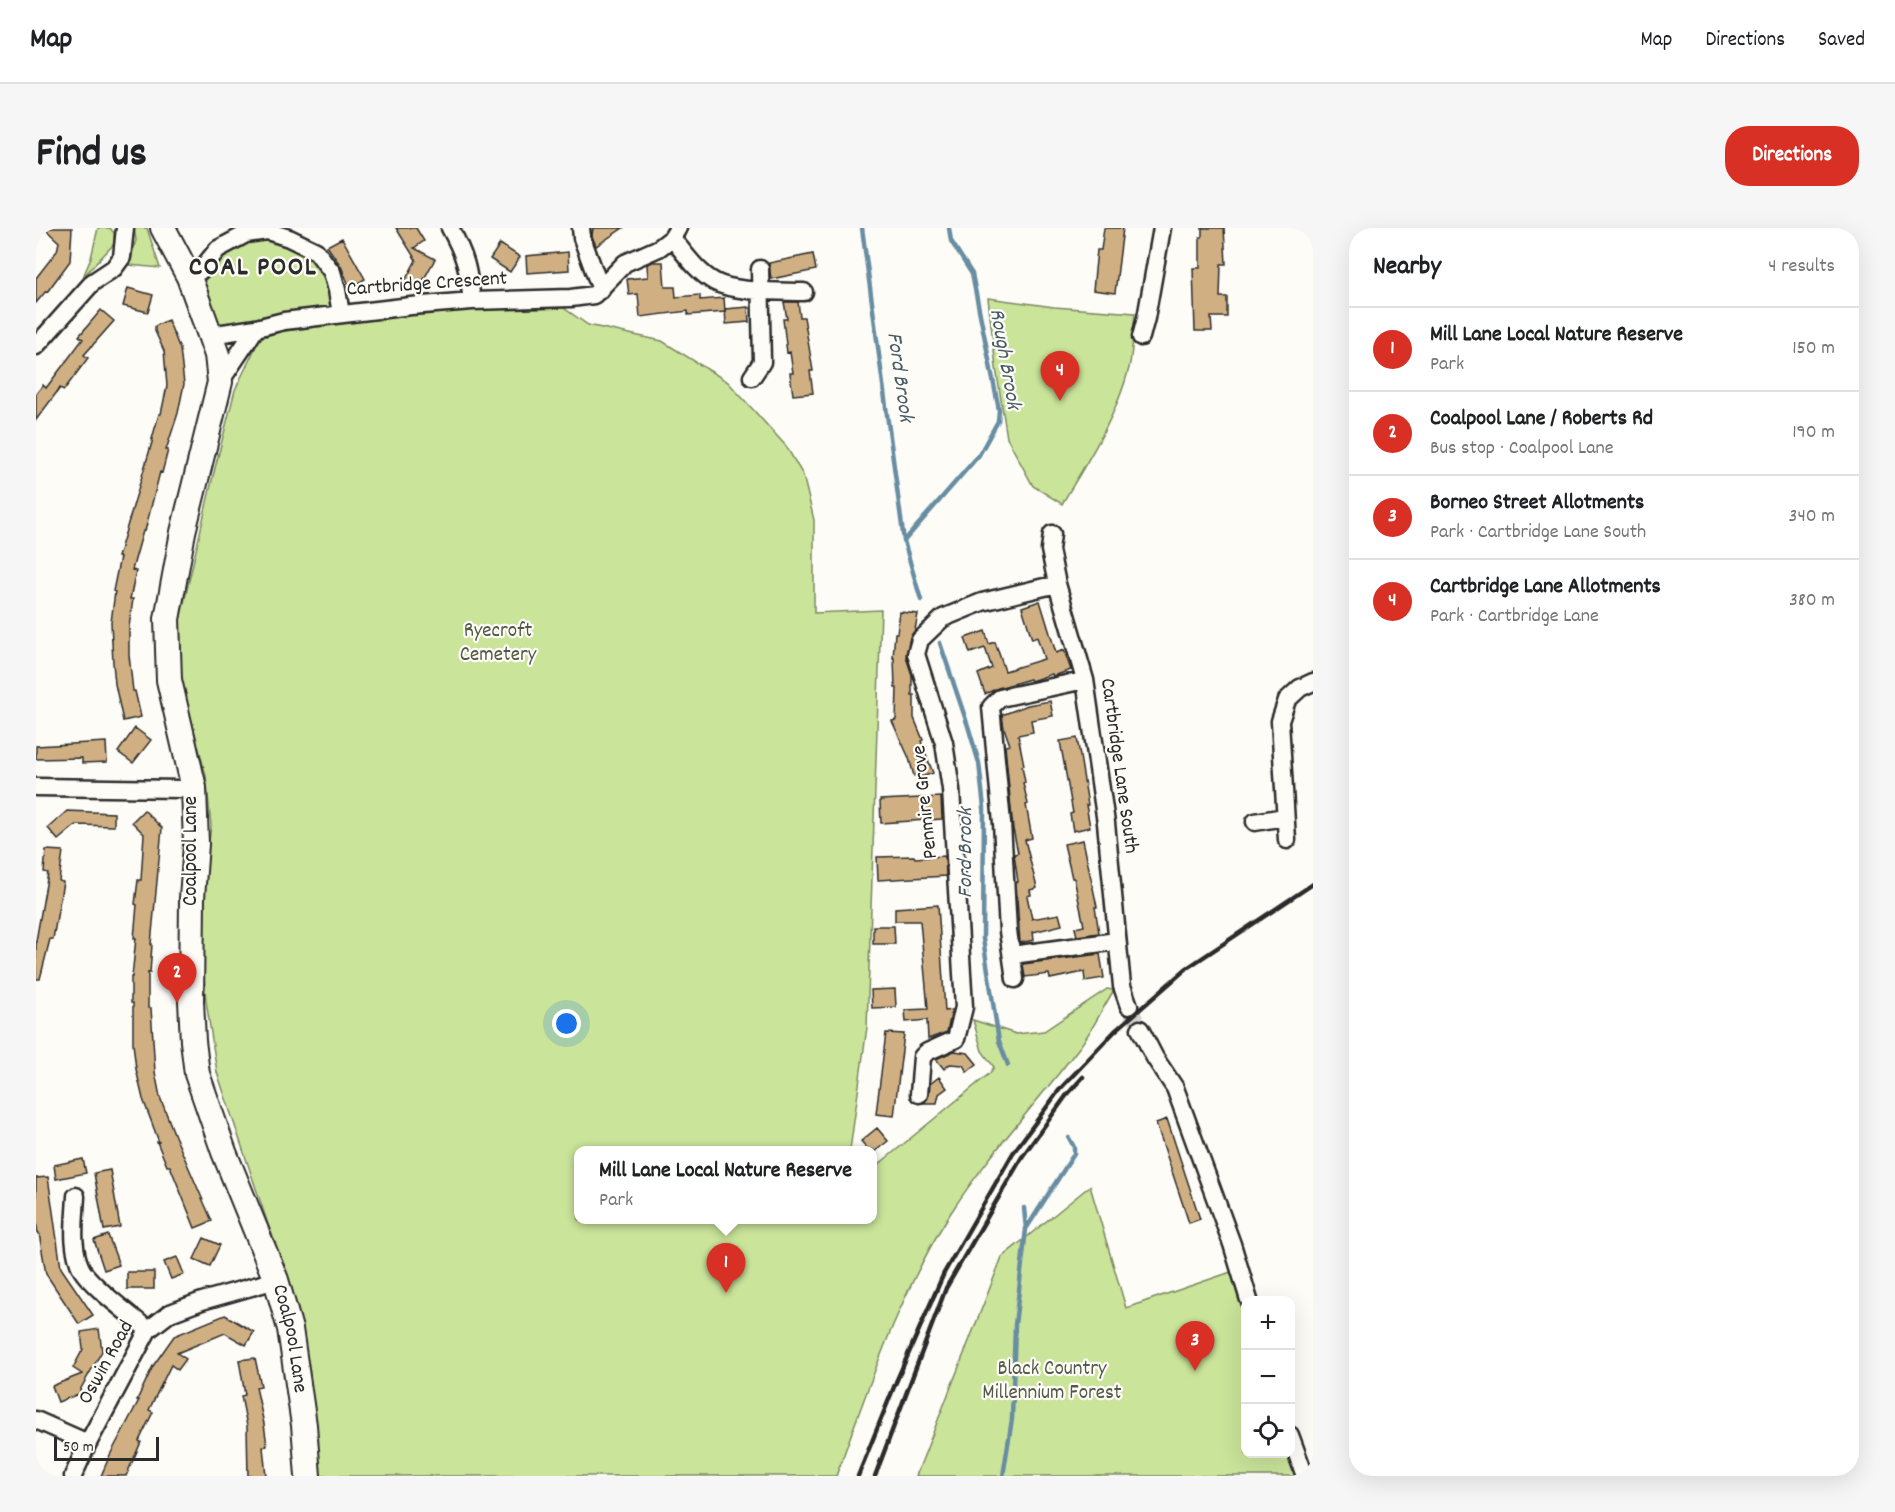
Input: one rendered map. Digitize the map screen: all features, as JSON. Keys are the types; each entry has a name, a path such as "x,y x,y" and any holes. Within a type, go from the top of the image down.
{"street":[{"path":"36,346 93,282 118,263 122,257 125,228"},
{"name":"Coalpool Lane","path":"163,228 189,277 217,356 220,382 183,532 167,619 169,680 194,788 196,844 192,898 191,1001 196,1074 224,1152 276,1280 290,1329 304,1425 308,1476"},
{"path":"450,228 467,265 472,302"},
{"path":"581,228 582,238 601,290 625,263 659,248 675,233 695,267 716,283 762,291 804,291"},
{"path":"1141,336 1162,228"},
{"path":"189,277 200,271 218,249 246,234 267,231 289,238 316,251 332,272 341,314"},
{"path":"752,378 762,362 760,269"},
{"name":"Cartbridge Crescent","path":"210,335 284,321 341,314 472,302 594,296 601,290"},
{"path":"220,382 256,328"},
{"name":"Cartbridge Lane South","path":"1053,534 1050,550 1085,680 1106,823 1122,986 1129,1006"},
{"name":"Penmire Grove","path":"918,1094 922,1057 927,1052 956,1039 964,1007 951,789 944,743 916,654 920,640 942,618 982,602 1058,584"},
{"path":"1015,979 1008,931 1002,823 991,707 1000,698 1085,680"},
{"path":"1287,840 1280,721 1287,700 1300,687 1313,682"},
{"path":"36,787 181,789"},
{"path":"1255,822 1284,817"},
{"path":"1012,955 1117,941"},
{"path":"1140,1029 1155,1058 1175,1088 1232,1244 1248,1296"},
{"path":"76,1196 74,1236 82,1271 94,1284 148,1329"},
{"name":"Oswin Road","path":"73,1476 148,1329 170,1313 202,1301 276,1280"},
{"path":"36,1420 88,1443"},
{"path":"1295,1449 1305,1476"}],"green space":[{"path":"98,228 110,228 114,233 114,244 83,277 91,258"},
{"path":"134,228 147,228 160,268 129,265 136,240"},
{"path":"267,235 314,255 328,274 334,307 212,328 194,281 221,252 247,238"},
{"path":"988,298 1054,307 1135,313 1129,368 1117,404 1062,504 1033,486 1007,438"},
{"name":"Ryecroft Cemetery","path":"558,304 588,325 662,341 728,382 786,446 803,475 814,520 814,613 881,610 867,1027 851,1146 574,1146 574,1224 877,1224 877,1166 990,1073 994,1067 982,1051 973,1020 1016,1034 1044,1031 1107,989 1114,990 1083,1042 980,1171 932,1244 900,1308 836,1476 319,1476 309,1365 285,1275 217,1072 206,1001 201,942 201,902 211,826 206,776 181,680 180,620 235,390 260,338 278,332 424,312"},
{"name":"Black Country Millennium Forest","path":"1090,1186 1126,1308 1231,1272 1241,1303 1241,1458 1290,1458 1297,1476 916,1476 1002,1257"}],"building":[{"path":"44,228 72,228 70,261 36,303 36,278 57,251 59,242"},
{"path":"396,228 416,228 424,241 414,248 435,259 419,288 405,281 416,260"},
{"path":"593,228 623,228 596,246 592,236"},
{"path":"1104,228 1123,228 1115,293 1093,290 1097,250 1101,250"},
{"path":"1202,228 1224,228 1226,264 1221,264 1220,297 1227,297 1227,317 1211,317 1212,331 1195,331 1193,268 1200,268"},
{"path":"342,238 365,279 350,288 341,266 327,246"},
{"path":"500,244 520,257 510,272 490,259"},
{"path":"568,252 569,270 527,273 526,256"},
{"path":"813,254 816,270 771,279 769,263"},
{"path":"652,262 663,262 665,287 675,287 676,297 700,295 700,300 724,298 725,312 688,315 688,311 640,317 638,294 629,295 627,279 648,277 647,265"},
{"path":"128,288 153,295 148,312 123,306"},
{"path":"784,302 798,302 800,317 804,317 813,371 810,371 813,393 793,395 790,373 793,373 790,352 787,353 783,319 787,319"},
{"path":"748,307 749,322 726,324 725,309"},
{"path":"101,310 114,321 84,355 88,358 64,390 60,388 36,420 36,394 43,385 46,388 83,339 79,336"},
{"path":"168,320 180,349 184,384 162,473 160,472 132,570 136,571 130,599 133,599 129,627 129,655 133,691 135,691 141,717 123,721 113,663 111,622 115,592 113,591 120,557 118,557 159,414 161,414 167,386 164,351 155,326"},
{"path":"1040,601 1056,653 1064,650 1071,670 1031,681 1030,679 985,694 978,674 992,668 985,648 970,653 965,638 985,631 989,644 995,642 1005,671 1044,659 1037,637 1032,639 1022,607"},
{"path":"900,612 918,614 906,657 912,675 914,718 933,773 922,777 920,773 914,776 909,758 892,721 896,720 897,688 895,688 893,658"},
{"path":"1050,701 1053,716 1031,720 1033,732 1018,735 1024,765 1022,766 1025,782 1023,783 1032,838 1025,840 1037,888 1030,890 1031,895 1027,896 1032,919 1059,914 1062,925 1033,932 1034,940 1020,943 1016,883 1018,882 1014,854 1018,853 1013,829 1005,746 1010,745 1002,715 1028,705"},
{"path":"135,728 151,740 133,763 118,752"},
{"path":"1077,738 1090,827 1073,831 1070,814 1073,813 1060,741"},
{"path":"106,742 107,762 82,763 82,758 36,759 36,746"},
{"path":"941,797 942,819 881,823 880,800"},
{"path":"144,810 162,828 150,973 148,972 148,1008 151,1008 155,1072 160,1097 212,1221 195,1228 170,1166 167,1166 157,1142 159,1142 143,1099 136,1069 131,977 136,938 134,938 137,905 135,904 138,880 141,880 144,834 132,822"},
{"path":"67,811 114,813 114,826 76,825 58,840 48,828"},
{"path":"1083,840 1097,907 1095,907 1099,933 1077,936 1075,928 1084,926 1064,844"},
{"path":"46,850 63,851 59,881 63,882 53,939 50,939 40,979 36,979 36,941 48,873 44,872"},
{"path":"914,856 915,858 945,856 946,876 878,880 877,857"},
{"path":"938,905 945,1011 952,1010 947,1032 928,1039 927,1020 906,1022 905,1010 928,1009 920,921 895,921 895,908"},
{"path":"873,926 894,926 895,944 873,944"},
{"path":"1100,954 1104,978 1085,981 1084,972 1050,979 1049,974 1025,977 1023,964"},
{"path":"895,989 896,1007 872,1008 871,990"},
{"path":"886,1033 904,1034 894,1116 876,1114"},
{"path":"954,1051 968,1053 977,1064 967,1072 963,1065 950,1064 944,1069 936,1059"},
{"path":"939,1077 947,1088 939,1094 937,1103 924,1103 929,1095 930,1084"},
{"path":"1167,1119 1200,1219 1189,1223 1156,1123"},
{"path":"877,1128 888,1141 877,1150 877,1146 865,1146 861,1141"},
{"path":"83,1159 86,1173 56,1179 54,1165"},
{"path":"110,1170 120,1227 104,1230 94,1173"},
{"path":"48,1177 61,1268 93,1315 79,1324 46,1274 36,1221 36,1178"},
{"path":"108,1235 119,1265 104,1270 94,1240"},
{"path":"204,1238 220,1245 210,1266 194,1259"},
{"path":"177,1257 184,1274 171,1279 164,1262"},
{"path":"127,1272 154,1272 154,1289 127,1289"},
{"path":"225,1315 254,1332 246,1345 225,1333 177,1353 186,1359 178,1370 171,1365 149,1410 153,1412 126,1476 101,1476 139,1400 137,1400 153,1366 174,1336"},
{"path":"99,1329 102,1351 80,1390 81,1393 58,1402 52,1386 82,1374 73,1368 83,1349 81,1332"},
{"path":"255,1358 261,1386 256,1387 267,1446 263,1447 266,1476 248,1476 247,1426 241,1396 245,1395 239,1360"}],"waterway":[{"name":"Ford Brook","path":"862,228 904,541 921,600"},
{"name":"Rough Brook","path":"904,541 979,455 998,421 999,410 972,274 951,241 949,228"},
{"name":"Ford Brook","path":"940,643 979,763 984,808 983,939 999,1041 1008,1065"},
{"name":"Ford Brook","path":"1026,1229 1074,1154 1074,1147 1069,1138"},
{"name":"Ford Brook","path":"1003,1476 1012,1419 1015,1325 1026,1229 1024,1208"}],"tunnel":[{"path":"1129,1006 1140,1029"}],"railway":[{"path":"858,1476 944,1273 1013,1153 1060,1089 1115,1031 1187,968 1313,884"},
{"path":"875,1476 946,1288 1022,1157 1066,1096 1083,1077"}],"place":[{"name":"Cartbridge Lane Allotments","path":"1060,401"},
{"name":"Coalpool Lane / Roberts Rd","path":"177,1003"},
{"name":"Mill Lane Local Nature Reserve","path":"726,1293"},
{"name":"Borneo Street Allotments","path":"1195,1371"}],"district":[{"name":"COAL POOL","path":"253,268"}]}
